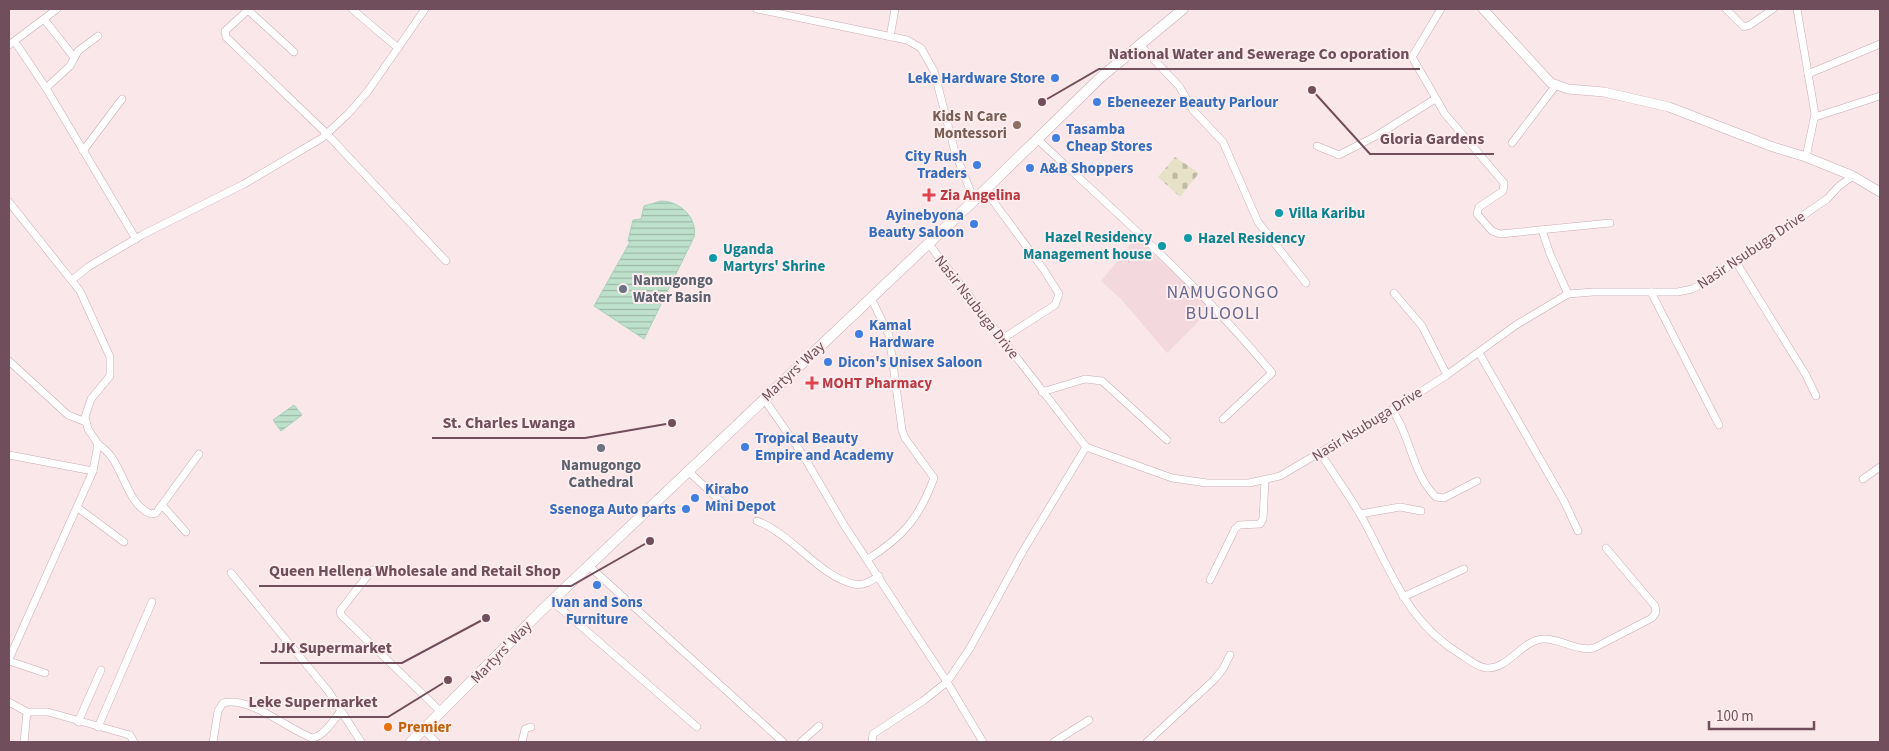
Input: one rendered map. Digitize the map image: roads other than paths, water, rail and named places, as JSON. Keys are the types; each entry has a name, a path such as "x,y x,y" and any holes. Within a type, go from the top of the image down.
{"main road":[{"name":"Martyrs' Way","path":"411,742 552,601 985,190 1101,77 1183,9"}],"street":[{"path":"57,9 12,44 46,88 136,239"},
{"path":"352,9 398,48"},
{"path":"72,280 88,266 136,239 244,184 327,134 368,91 425,9"},
{"path":"757,9 916,44 930,62 957,159 974,200"},
{"path":"890,37 895,9"},
{"path":"1440,9 1412,57 1445,114 1505,185 1504,191 1479,207 1477,214 1495,233 1610,223"},
{"path":"1726,9 1744,27 1773,9"},
{"path":"1797,9 1815,117 1806,157"},
{"path":"294,52 248,10 225,31 226,37 327,134 446,260"},
{"path":"1488,10 1525,56 1556,86 1604,92 1669,107 1773,147 1806,157 1853,176 1880,192"},
{"path":"44,19 73,56"},
{"path":"46,88 70,66 73,56 98,36"},
{"path":"1140,44 1179,86 1193,110 1224,142 1258,222 1306,283"},
{"path":"1808,74 1880,44"},
{"path":"1512,143 1556,86"},
{"path":"1815,117 1880,96"},
{"path":"83,150 122,99"},
{"path":"1316,146 1339,155 1376,136 1435,99"},
{"path":"1037,139 1190,282 1230,322 1272,373 1223,418"},
{"name":"Nasir Nsubuga Drive","path":"928,243 1086,447 1184,481 1226,484 1265,480 1280,476 1321,454 1446,375 1516,325 1568,294 1678,292 1692,289 1736,262 1828,199 1838,186 1853,176"},
{"path":"985,190 1044,270 1059,294 1055,305 1002,339"},
{"path":"9,202 72,280 94,318 112,366 110,376 86,407 86,422 98,444 110,455 144,510 151,514 156,513 199,454"},
{"path":"1542,230 1568,294"},
{"path":"1736,262 1806,376 1816,396"},
{"path":"1651,292 1719,425"},
{"path":"1394,293 1422,326 1446,375"},
{"path":"868,560 909,528 925,501 934,478 910,445 902,430 888,335 871,298"},
{"path":"1479,353 1564,501 1578,531"},
{"path":"9,361 68,415 86,422"},
{"path":"1042,392 1085,379 1095,379 1109,386 1167,440"},
{"path":"764,399 804,455 844,525 947,682 983,742"},
{"path":"1392,410 1402,423 1415,462 1427,486 1436,497 1444,498 1477,481"},
{"path":"45,673 9,660 78,508 93,471 98,444"},
{"path":"872,742 873,734 923,701 947,682 970,648 1022,551 1086,447"},
{"path":"1321,454 1360,514 1403,597 1425,628 1448,647 1486,668 1502,664 1540,639 1550,639 1590,649 1648,622 1655,615 1656,610 1606,548"},
{"path":"9,455 93,471"},
{"path":"1863,478 1880,467"},
{"path":"688,471 728,508"},
{"path":"1210,580 1235,528 1239,525 1260,524 1265,480"},
{"path":"162,505 186,532"},
{"path":"1360,514 1400,507 1421,511"},
{"path":"78,508 124,542"},
{"path":"757,521 770,526 803,550 820,566 843,580 855,584 864,584 879,576"},
{"path":"589,566 783,742"},
{"path":"1403,597 1464,568"},
{"path":"372,570 340,614 442,713"},
{"path":"231,573 312,671 361,742"},
{"path":"552,601 697,727"},
{"path":"98,727 152,602"},
{"path":"1147,742 1214,680 1223,670 1230,655"},
{"path":"78,722 101,670"},
{"path":"9,702 27,712 48,712 78,722 130,735 134,742"},
{"path":"212,742 218,710 223,703 228,702 250,706 312,738 317,737 341,711"},
{"path":"24,742 27,712"},
{"path":"1054,742 1089,720"},
{"path":"801,742 819,726"},
{"path":"522,742 525,729 531,727"},
{"path":"424,730 436,742"}],"place":[{"name":"Leke Hardware Store","path":"1055,78"},
{"name":"Gloria Gardens","path":"1312,90"},
{"name":"National Water and Sewerage Co oporation","path":"1042,102"},
{"name":"Ebeneezer Beauty Parlour","path":"1097,102"},
{"name":"Kids N Care Montessori","path":"1017,125"},
{"name":"Tasamba Cheap Stores","path":"1056,138"},
{"name":"City Rush Traders","path":"977,165"},
{"name":"A&B Shoppers","path":"1030,168"},
{"name":"Zia Angelina","path":"929,195"},
{"name":"Villa Karibu","path":"1279,213"},
{"name":"Ayinebyona Beauty Saloon","path":"974,224"},
{"name":"Hazel Residency","path":"1188,238"},
{"name":"Hazel Residency Management house","path":"1162,246"},
{"name":"Uganda Martyrs' Shrine","path":"713,258"},
{"name":"Namugongo Water Basin","path":"623,289"},
{"name":"Kamal Hardware","path":"859,334"},
{"name":"Dicon's Unisex Saloon","path":"828,362"},
{"name":"MOHT Pharmacy","path":"812,383"},
{"name":"St. Charles Lwanga","path":"672,423"},
{"name":"Tropical Beauty Empire and Academy","path":"745,447"},
{"name":"Namugongo Cathedral","path":"601,448"},
{"name":"Kirabo Mini Depot","path":"695,498"},
{"name":"Ssenoga Auto parts","path":"686,509"},
{"name":"Queen Hellena Wholesale and Retail Shop","path":"650,541"},
{"name":"Ivan and Sons Furniture","path":"597,585"},
{"name":"JJK Supermarket","path":"486,618"},
{"name":"Leke Supermarket","path":"448,680"},
{"name":"Premier","path":"388,727"}],"district":[{"name":"NAMUGONGO BULOOLI","path":"1223,302"}]}
